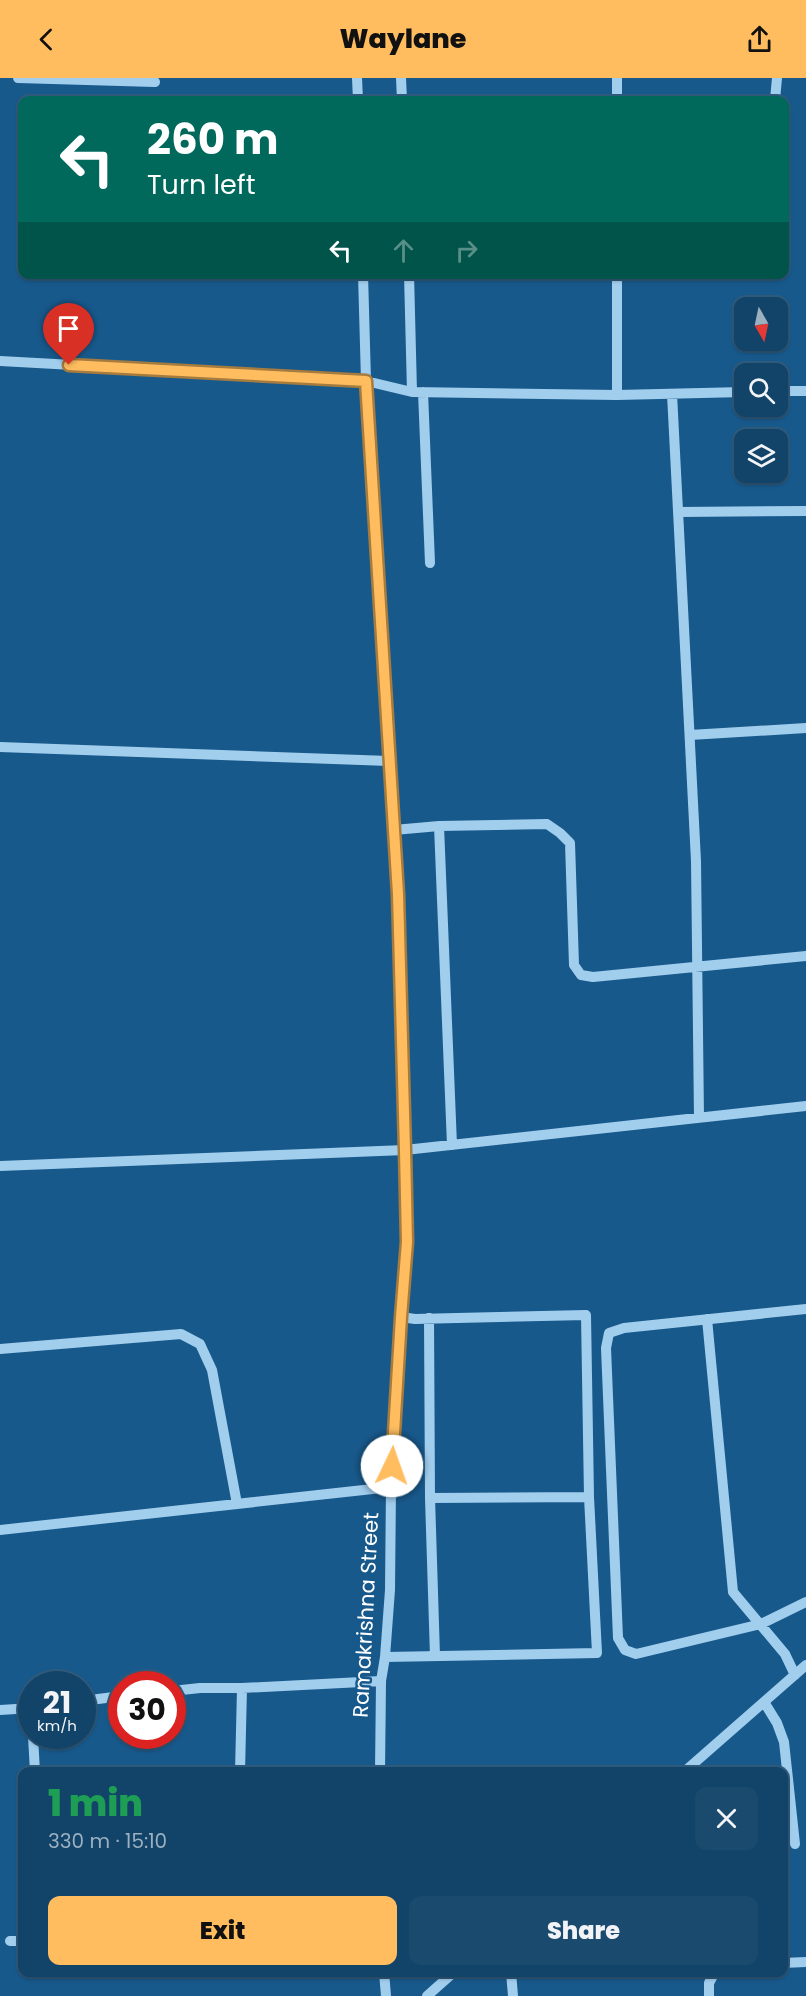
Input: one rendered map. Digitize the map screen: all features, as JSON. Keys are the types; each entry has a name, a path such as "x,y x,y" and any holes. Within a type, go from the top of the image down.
{"street":[{"path":"18,78 155,81"},
{"path":"357,78 358,96"},
{"path":"401,78 402,96"},
{"path":"617,96 618,78"},
{"path":"775,96 777,78"},
{"name":"Ramakrishna Street","path":"363,279 366,381 398,894 407,1242 391,1487 390,1590 381,1681 381,1767"},
{"path":"409,279 430,563"},
{"path":"617,279 617,395"},
{"path":"0,361 366,381 418,392 617,395 734,392"},
{"path":"788,391 806,391"},
{"path":"672,394 696,861 699,1118"},
{"path":"678,512 806,511"},
{"path":"690,735 806,728"},
{"path":"0,747 389,761"},
{"path":"394,830 440,826 547,824 560,832 570,843 574,965 581,975 593,977 806,956"},
{"path":"440,826 452,1145"},
{"path":"0,1167 405,1150 806,1106"},
{"path":"806,1309 624,1328 609,1333 606,1348 618,1638 625,1650 636,1654 761,1624 806,1602"},
{"path":"385,1657 597,1653 589,1497 586,1315 401,1317"},
{"path":"429,1318 430,1498 435,1656"},
{"path":"707,1319 733,1592 785,1654 795,1675"},
{"path":"0,1349 181,1334 200,1344 213,1370 237,1504"},
{"path":"0,1530 391,1487"},
{"path":"430,1498 589,1497"},
{"path":"690,1767 806,1665"},
{"path":"186,1689 381,1681"},
{"path":"240,1767 242,1688"},
{"path":"764,1702 777,1723 784,1742 787,1767"},
{"path":"0,1710 18,1709"},
{"path":"34,1749 35,1767"},
{"path":"788,1779 795,1844"},
{"path":"10,1941 18,1941"},
{"path":"788,1963 806,1962"},
{"path":"384,1977 386,1996"},
{"path":"427,1996 448,1977"},
{"path":"511,1977 513,1996"},
{"path":"709,1996 709,1983 712,1977"}],"route":[{"path":"69,365 366,381 398,894 405,1150 407,1242 392,1466"}]}
